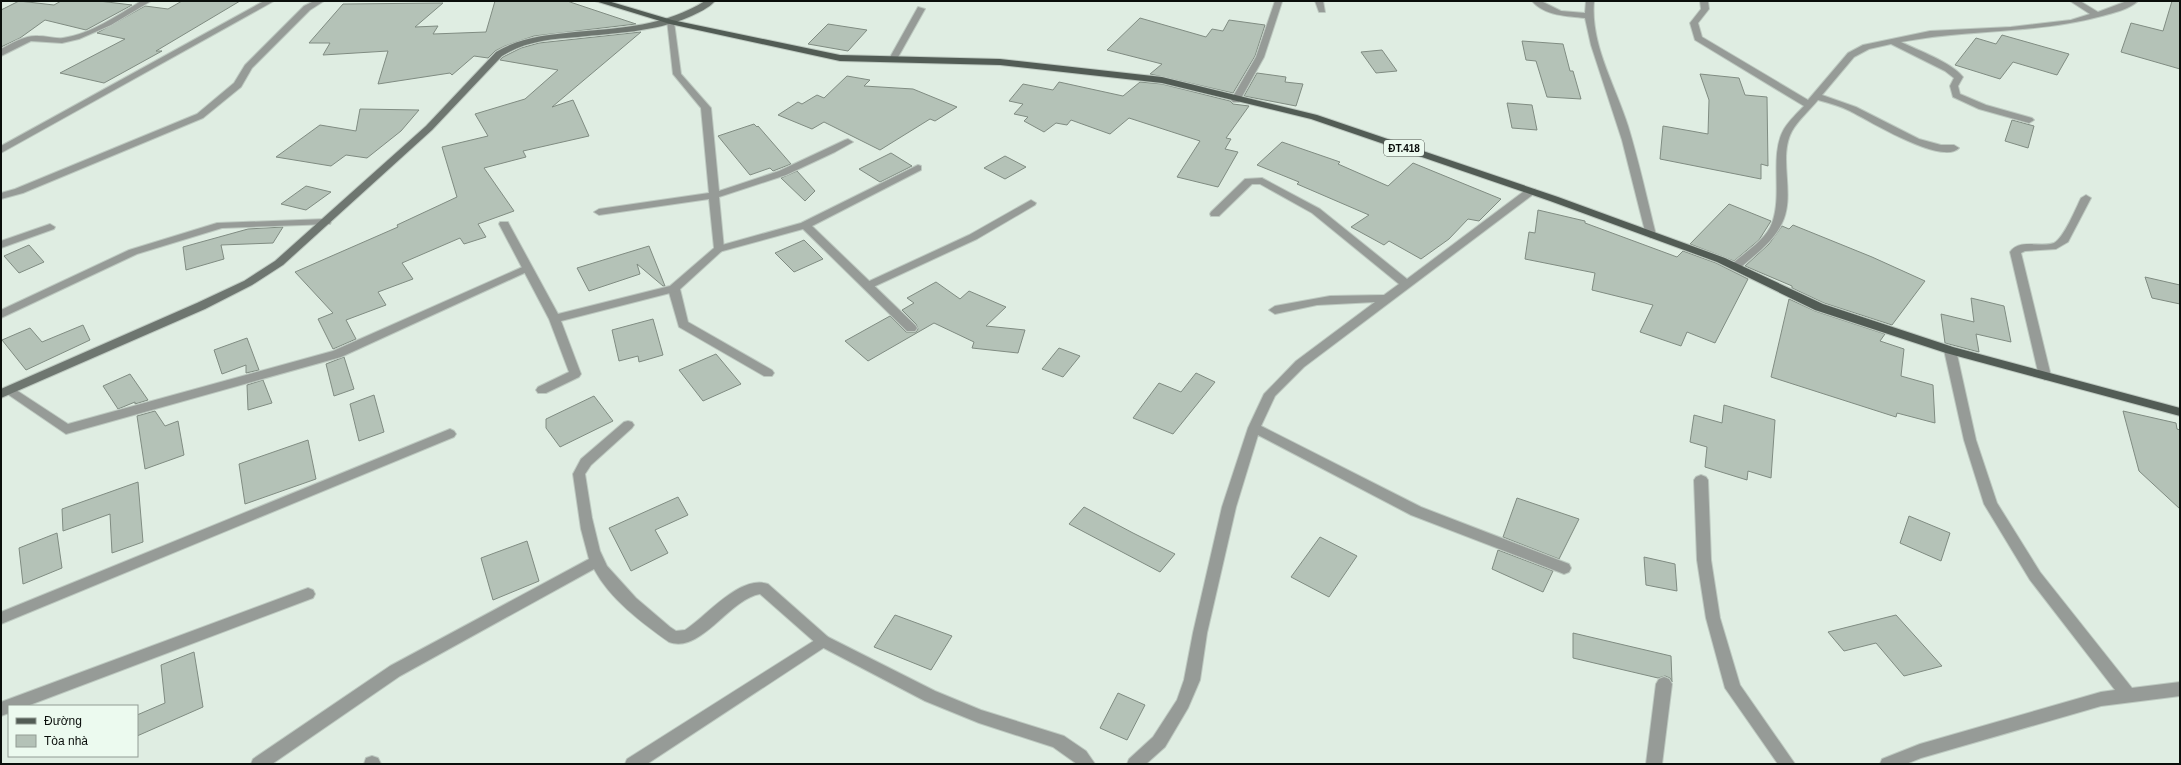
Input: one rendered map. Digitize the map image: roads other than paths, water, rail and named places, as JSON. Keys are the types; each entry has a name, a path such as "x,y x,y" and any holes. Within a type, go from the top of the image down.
{"main road":[{"name":"ĐT.418","path":"599,1 670,22 840,58 1000,62 1162,80 1236,100 1314,117 1531,191 1651,235 1736,268 1819,307 1950,350 2180,412"}],"street":[{"path":"1,53 23,41 36,38 54,41 72,38 120,18 146,1"},
{"path":"1,150 270,1"},
{"path":"1,196 19,192 200,116 238,85 248,67 307,8 320,1"},
{"path":"5,392 201,306 248,283 280,263 430,128 499,54 509,47 537,38 648,28 670,22 698,10 711,1"},
{"path":"1319,1 1322,10"},
{"path":"1536,1 1544,8 1558,13 1590,16"},
{"path":"1590,1 1588,7 1594,43 1623,125 1651,235"},
{"path":"1704,1 1705,9 1694,23 1698,38 1809,105"},
{"path":"2074,1 2095,14"},
{"path":"1736,268 1769,236 1777,224 1782,204 1783,145 1788,130 1851,55 1866,47 1930,34 2050,25 2071,22 2095,14 2111,11 2134,1"},
{"path":"1236,100 1260,57 1278,2"},
{"path":"893,59 921,10"},
{"path":"670,22 675,50 677,74 706,108 719,249"},
{"path":"1891,41 1948,69 1959,77 1954,86 1956,95 1961,98 2000,114 2029,120"},
{"path":"1815,96 1852,109 1893,131 1916,141 1945,149 1954,148"},
{"path":"599,212 714,195 770,179 809,163 848,142"},
{"path":"555,319 674,289 719,249 805,225 918,168"},
{"path":"1215,214 1250,181 1262,181 1316,210 1406,284"},
{"path":"1135,764 1159,742 1183,703 1192,680 1200,633 1229,507 1254,428 1270,394 1300,364 1531,191"},
{"path":"2045,376 2015,252 2023,248 2056,246 2064,240 2086,198"},
{"path":"867,286 973,237 1031,202"},
{"path":"1,314 133,252 221,225 326,222"},
{"path":"504,224 555,319 574,374 542,390"},
{"path":"805,225 911,328"},
{"path":"1,245 50,227"},
{"path":"5,392 66,429 337,354 527,268"},
{"path":"674,289 683,324 768,373"},
{"path":"1275,310 1307,301 1344,298 1387,299"},
{"path":"1950,350 1970,440 1991,504 2035,576 2128,695"},
{"path":"628,425 586,462 579,474 597,561 605,576 661,629 674,638 688,636 742,594 752,588 763,588 823,641 930,696 979,716 1058,741 1080,756 1087,764"},
{"path":"1254,428 1416,511 1564,568"},
{"path":"1,618 450,434"},
{"path":"1701,480 1704,560 1713,618 1733,688 1787,764"},
{"path":"259,764 395,671 597,561"},
{"path":"12,705 308,594"},
{"path":"633,764 823,641"},
{"path":"1654,764 1664,684"},
{"path":"1888,764 1920,751 2094,701 2128,695 2180,689"}]}
